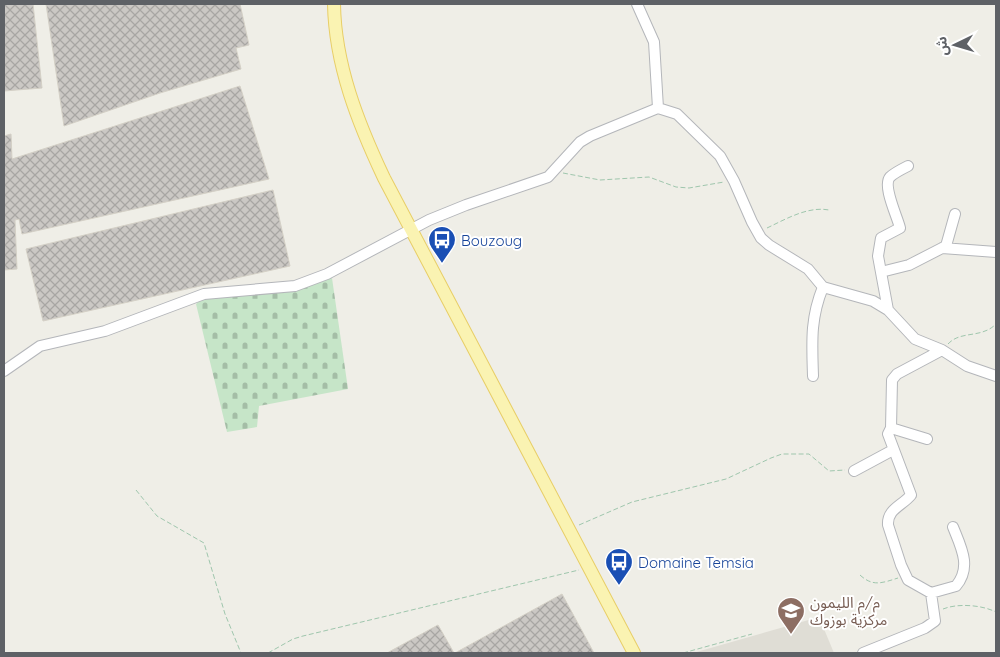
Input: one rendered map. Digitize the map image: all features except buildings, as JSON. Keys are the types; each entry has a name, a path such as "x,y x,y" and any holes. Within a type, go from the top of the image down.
{"main road":[{"path":"334,4 334,20 343,70 355,111 384,178 634,653"}],"street":[{"path":"637,4 654,42 658,108"},
{"path":"4,371 40,346 105,331 204,294 299,285 327,274 411,230 466,205 548,177 555,172 580,142 590,136 658,108 677,114 720,156 734,180 758,232 769,245 808,268 824,288 862,296 888,310 915,339 942,350 967,366 996,376"},
{"path":"888,310 877,251 880,239 900,228 891,202 889,179 908,166"},
{"path":"881,272 909,265 942,248 948,243 955,214"},
{"path":"942,248 996,252"},
{"path":"813,376 812,324 815,308 824,288"},
{"path":"942,350 893,377 891,428 888,434 911,494 910,497 895,507 887,518 897,554 906,576 912,583 931,593 953,587 963,572 964,555 953,527"},
{"path":"891,428 926,439"},
{"path":"854,471 893,450"},
{"path":"863,653 929,626 935,621 931,593"}],"path":[{"path":"555,172 600,180 649,177 676,187 689,188 734,180"},
{"path":"758,232 806,212 816,209 829,210"},
{"path":"942,350 954,338 982,334 996,324"},
{"path":"569,529 632,502 726,479 782,454 809,454 829,471 854,471"},
{"path":"136,490 157,516 204,543 225,614 241,653"},
{"path":"268,653 294,638 589,568"},
{"path":"860,574 870,583 876,584 906,576"},
{"path":"935,612 952,606 981,608 996,612"},
{"path":"683,653 752,634"}],"shaded area":[{"name":"م/م الليمون مركزية بوزوك","path":"819,617 834,653 693,653"}],"green space":[{"path":"332,278 348,389 259,406 257,427 227,432 196,304 204,297 285,289"}],"place":[{"name":"Bouzoug","path":"442,264"},
{"name":"Domaine Temsia","path":"619,586"},
{"name":"م/م الليمون مركزية بوزوك","path":"791,635"}]}
